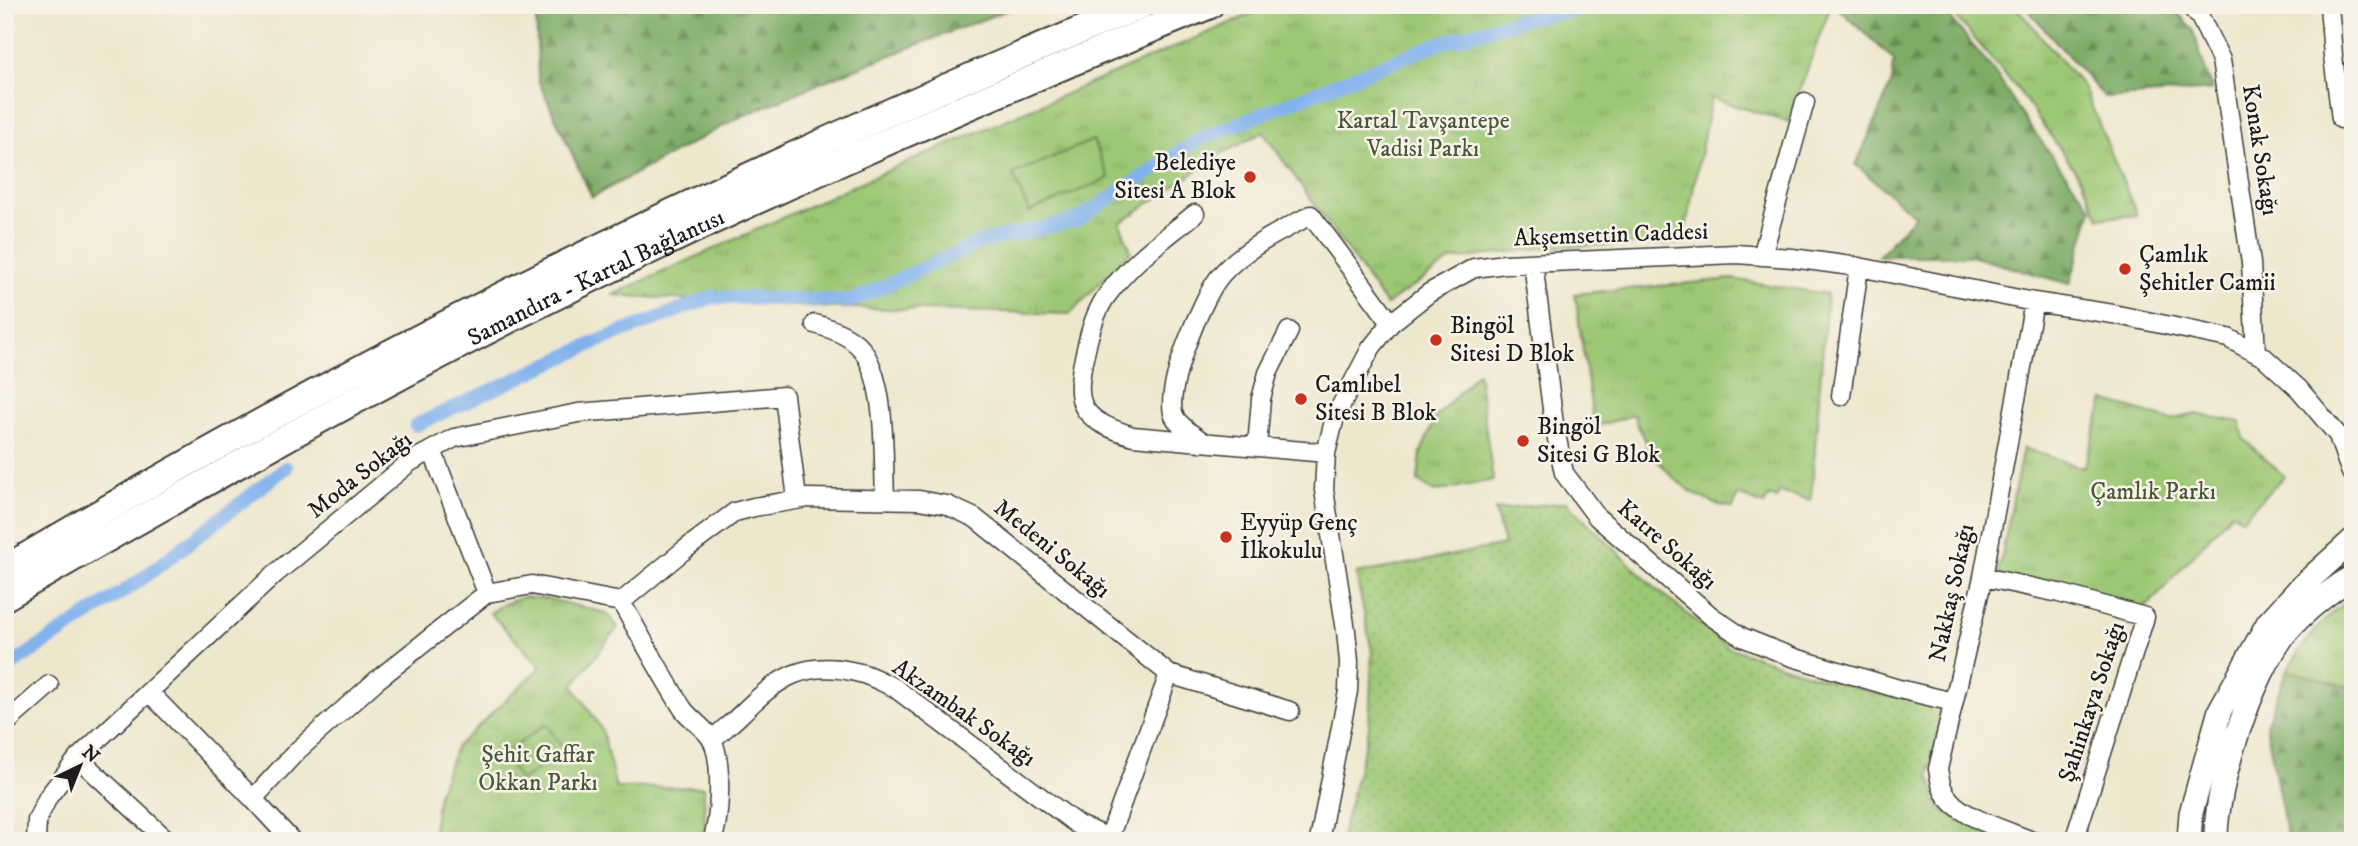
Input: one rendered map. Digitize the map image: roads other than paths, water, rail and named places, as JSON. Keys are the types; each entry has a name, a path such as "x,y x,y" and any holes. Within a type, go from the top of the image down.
{"highway":[{"name":"Samandıra - Kartal Bağlantısı","path":"5,569 142,487 476,307 790,156 1036,48 1142,5"},
{"name":"Samandıra - Kartal Bağlantısı","path":"5,597 312,424 522,314 790,186 1050,70 1210,5"}],"main road":[{"path":"2347,448 2353,471"},
{"path":"2189,841 2191,813 2220,710 2268,623 2295,593 2353,540"},
{"path":"2216,841 2216,816 2243,715 2271,656 2299,618 2353,576"}],"street":[{"name":"Konak Sokağı","path":"2189,5 2200,17 2221,61 2251,263 2256,353"},
{"path":"2329,5 2341,118"},
{"path":"1762,256 1805,102"},
{"path":"1195,214 1142,255 1105,296 1090,334 1079,376 1080,398 1088,414 1106,428 1133,436 1326,453"},
{"path":"1205,442 1186,430 1174,415 1171,392 1205,298 1222,274 1259,244 1311,215 1391,323"},
{"name":"Akşemsettin Caddesi","path":"1319,841 1348,691 1346,631 1324,490 1326,453 1335,417 1371,348 1391,323 1429,293 1474,268 1737,254 1859,267 2034,302 2113,314 2228,338 2265,358 2299,389 2347,448"},
{"name":"Katre Sokağı","path":"1533,263 1554,424 1564,472 1597,517 1711,616 1742,637 1792,657 1953,702"},
{"path":"1841,396 1859,267"},
{"name":"Nakkaş Sokağı","path":"2032,841 1962,811 1940,786 1938,769 1983,577 2034,302"},
{"path":"815,324 830,328 850,339 865,354 880,394 885,499"},
{"path":"1257,447 1261,399 1268,373 1289,331"},
{"name":"Moda Sokağı","path":"36,841 37,820 48,797 78,758 275,574 410,462 454,438 578,413 785,396 797,499"},
{"path":"432,450 487,593"},
{"name":"Medeni Sokağı","path":"621,602 682,551 736,512 797,499 919,500 947,505 975,518 1169,674"},
{"name":"Şahinkaya Sokağı","path":"1983,577 2059,593 2145,617 2074,841"},
{"path":"253,799 297,751 377,680 487,593 532,585 621,602 685,711 712,740 717,759 719,793 716,830 712,841"},
{"name":"Akzambak Sokağı","path":"712,740 761,694 782,679 804,670 825,667 861,673 895,688 1078,825 1113,839"},
{"path":"1113,839 1169,674 1290,711"},
{"path":"5,724 48,685"},
{"path":"149,692 292,841"},
{"path":"78,758 168,841"}],"waterway":[{"path":"416,425 599,341 713,297 852,301 978,243 1077,220 1200,139 1434,45 1530,17 1607,5"},
{"path":"5,669 138,582 286,468"}],"place":[{"name":"Belediye Sitesi A Blok","path":"1250,177"},
{"name":"Çamlık Şehitler Camii","path":"2125,269"},
{"name":"Bingöl Sitesi D Blok","path":"1436,340"},
{"name":"Camlıbel Sitesi B Blok","path":"1301,399"},
{"name":"Bingöl Sitesi G Blok","path":"1523,441"},
{"name":"Eyyüp Genç İlkokulu","path":"1226,537"}],"park label":[{"name":"Kartal Tavşantepe Vadisi Parkı","path":"1423,135"},
{"name":"Çamlık Parkı","path":"2153,492"},
{"name":"Şehit Gaffar Okkan Parkı","path":"538,769"}]}
